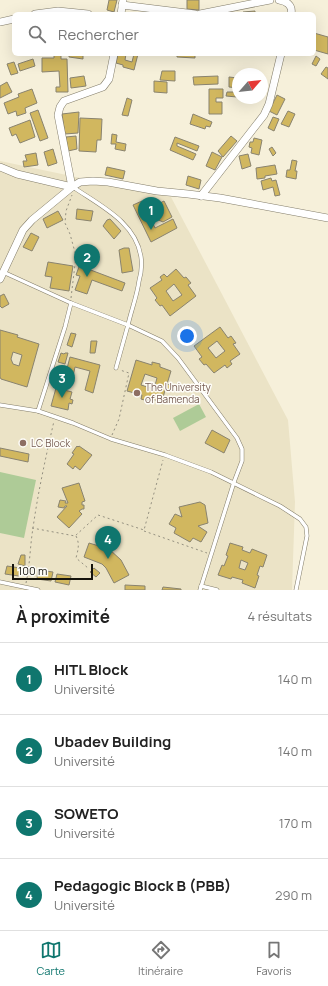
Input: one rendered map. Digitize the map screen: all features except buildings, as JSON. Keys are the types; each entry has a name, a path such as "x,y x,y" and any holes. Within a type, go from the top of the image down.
{"street":[{"path":"210,12 270,0"},
{"path":"278,0 284,1 290,5 292,12"},
{"path":"122,3 182,12"},
{"path":"50,12 68,12"},
{"path":"0,22 12,19"},
{"path":"72,190 58,115 60,106 64,101 103,87 109,79 114,56"},
{"path":"202,196 264,115 269,104 281,56"},
{"path":"0,168 72,190"},
{"path":"2,276 23,230 32,220 72,190 80,182 108,182 157,191 202,196 328,218"}],"lane":[{"path":"72,190 119,218 130,230 137,242 141,258 139,282 116,368"},
{"path":"2,276 128,325 162,342 178,358 237,438 242,449 242,461 201,588 217,590"},
{"path":"38,411 65,327 71,303"},
{"path":"0,405 38,411 55,416 111,439 197,466 234,482 280,506 300,519 306,527 307,536 296,590"},
{"path":"0,582 38,590"}],"path":[{"path":"71,303 76,256 70,234 65,223 66,211 72,190"},
{"path":"111,439 119,419 130,373 116,368"},
{"path":"25,587 28,572 32,528 55,416"},
{"path":"144,530 165,455"},
{"path":"75,536 98,515 144,530 211,555"},
{"path":"32,528 75,536"},
{"path":"75,536 78,542 76,558 88,568"}],"shaded area":[{"name":"The University of Bamenda","path":"0,161 171,197 288,420 295,502 292,590 0,590"}],"green space":[{"path":"199,404 206,417 180,431 173,418"},
{"path":"0,472 36,480 24,538 0,533"}],"place":[{"name":"HITL Block","path":"151,230"},
{"name":"Ubadev Building","path":"87,277"},
{"name":"The University of Bamenda","path":"137,393"},
{"name":"SOWETO","path":"62,398"},
{"name":"LC Block","path":"23,443"},
{"name":"Pedagogic Block B (PBB)","path":"108,559"}]}
